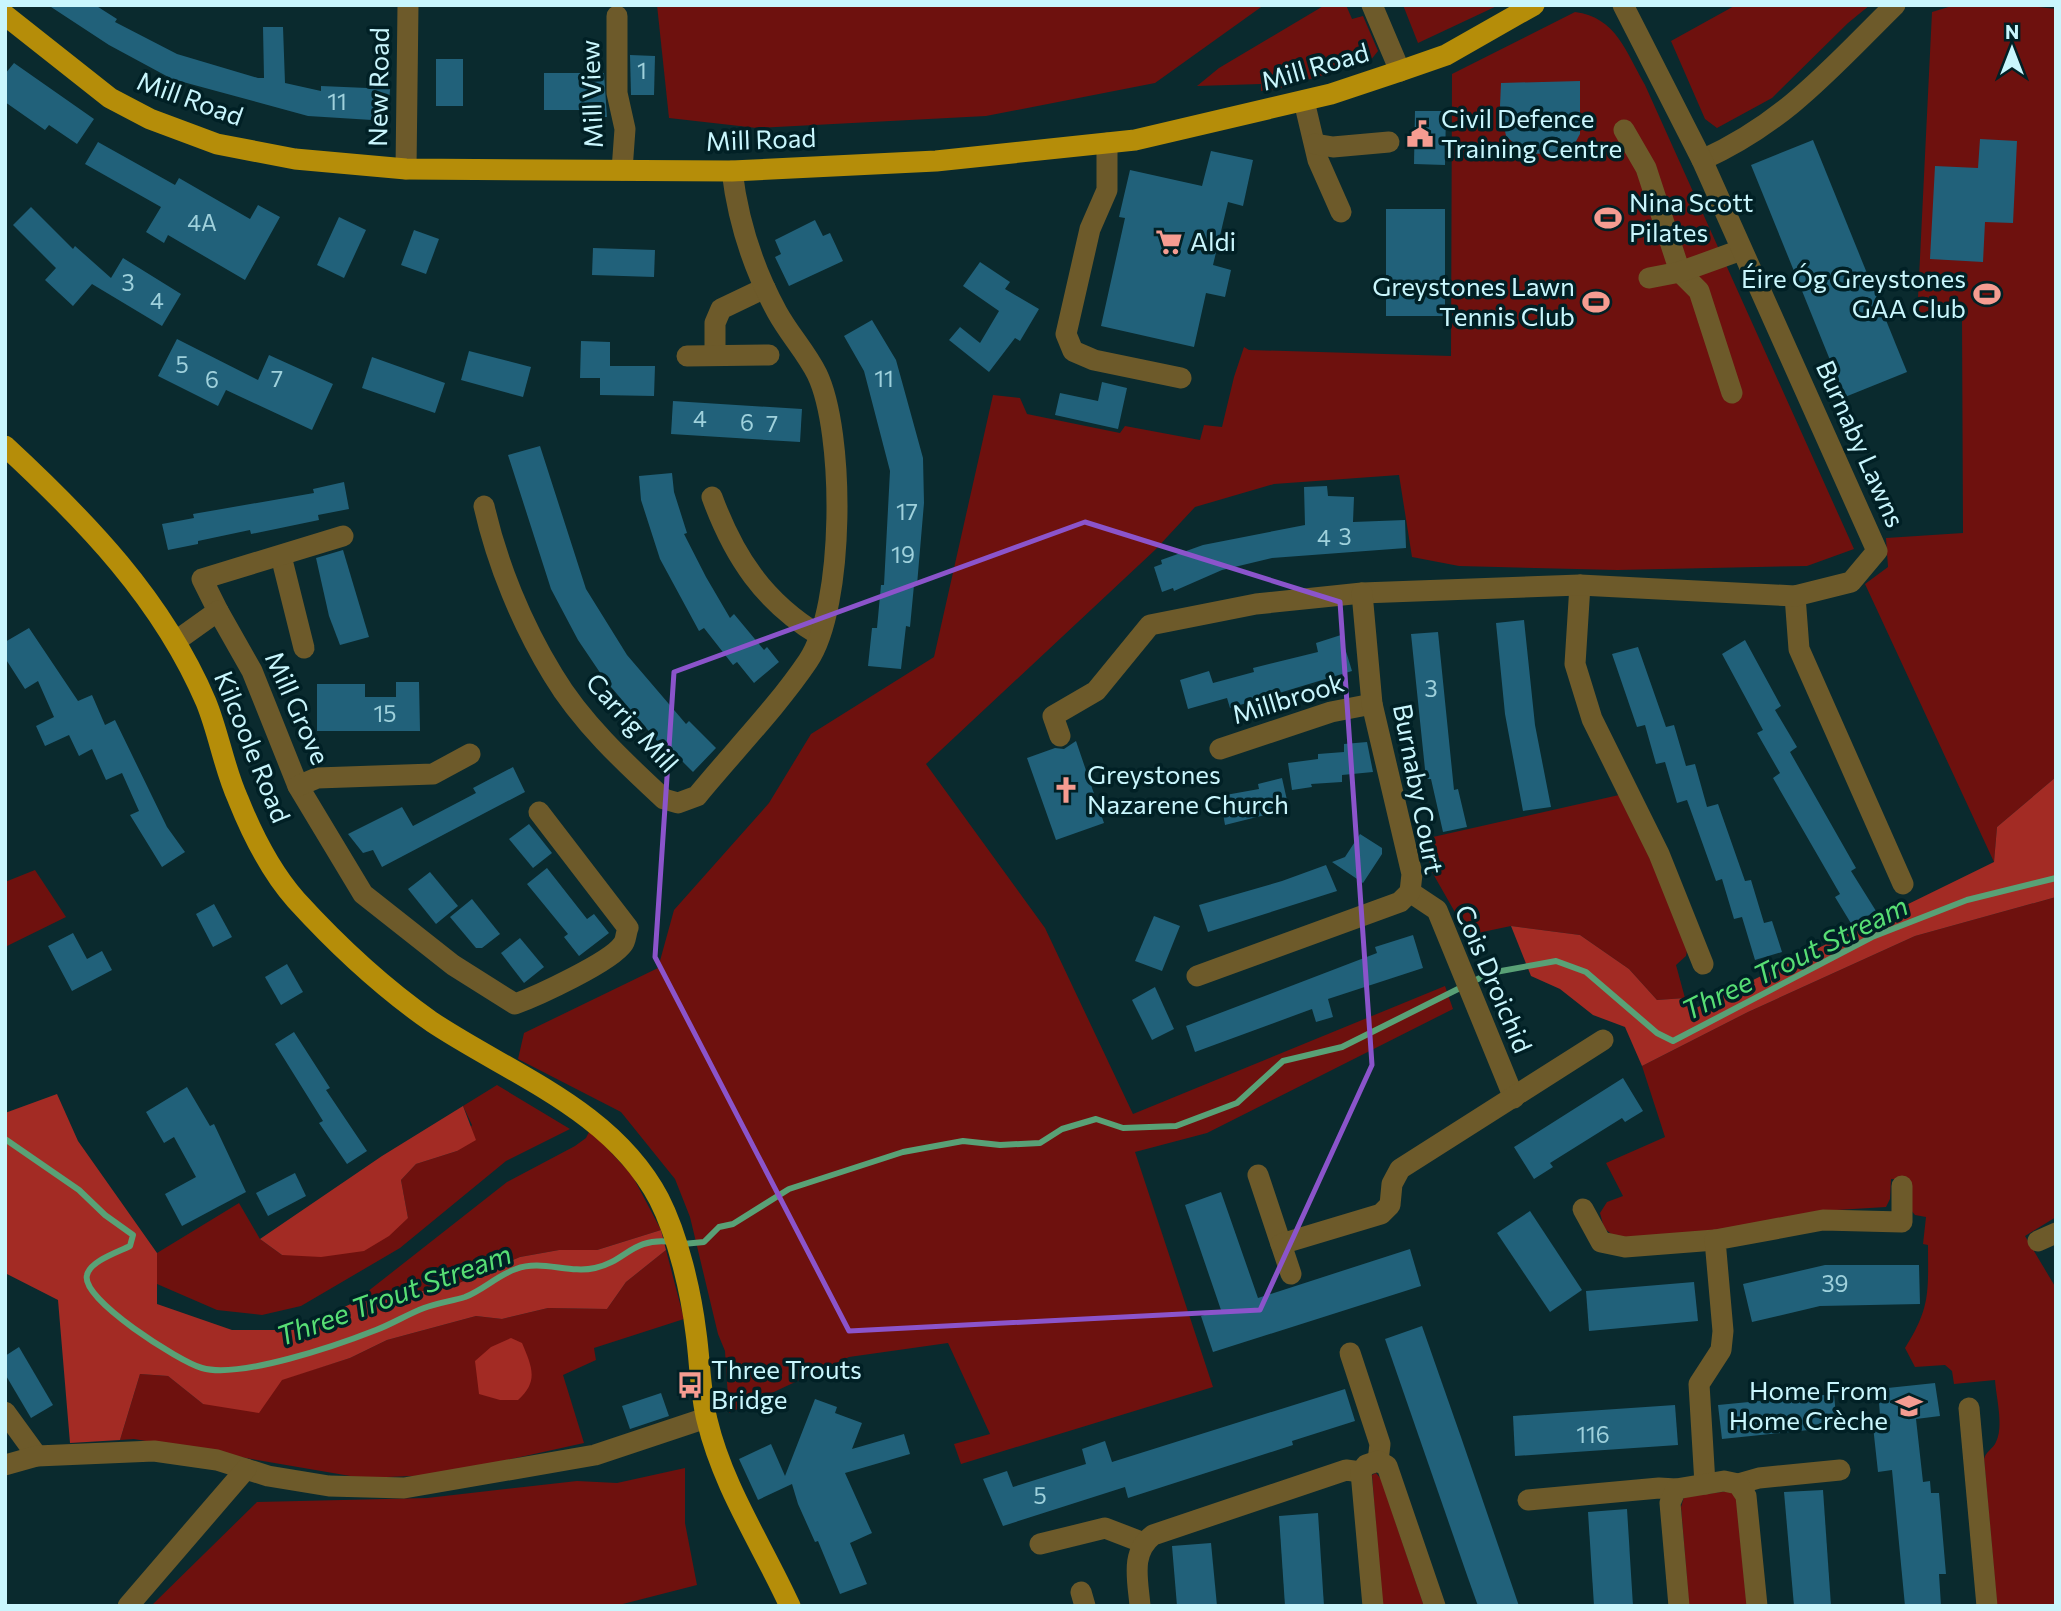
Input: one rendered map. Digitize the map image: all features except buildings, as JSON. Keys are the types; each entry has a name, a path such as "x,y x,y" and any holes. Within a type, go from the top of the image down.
{"main road":[{"name":"Mill Road","path":"5,15 110,99 163,124 217,144 295,159 406,169 732,171 936,161 1135,140 1304,100 1400,71 1446,55 1534,5"},
{"name":"Kilcoole Road","path":"5,446 60,495 131,576 176,640 207,704 238,799 275,871 295,898 376,980 433,1023 591,1117 630,1159 661,1203 686,1276 696,1326 706,1418"},
{"path":"706,1418 728,1487 790,1606"}],"street":[{"name":"New Road","path":"406,169 408,5"},
{"path":"1372,5 1400,71"},
{"name":"Burnaby Lawns","path":"1060,736 1053,716 1096,691 1150,625 1256,604 1362,593 1580,585 1795,596 1851,582 1877,551 1702,160 1623,5"},
{"path":"1702,160 1743,141 1789,109 1895,5"},
{"name":"Mill View","path":"617,16 617,93 625,129 622,170"},
{"path":"1304,100 1318,160 1340,212"},
{"path":"1624,130 1646,168 1680,272 1699,291 1732,393"},
{"path":"1315,144 1333,147 1389,142"},
{"path":"1107,143 1107,190 1090,229 1066,334 1073,351 1094,360 1181,378"},
{"name":"Carrig Mill","path":"484,506 500,564 553,676 593,729 664,799 678,803 697,796 810,659 833,581 838,516 831,427 819,378 757,274 736,200 732,171"},
{"path":"1649,278 1680,272 1741,250"},
{"path":"715,355 715,323 721,309 765,288"},
{"path":"687,356 769,355"},
{"path":"712,497 733,546 760,586 783,612 819,635"},
{"name":"Mill Grove","path":"343,536 202,579 252,671 298,786 317,778 433,774 470,754"},
{"name":"Mill Grove","path":"281,556 303,648"},
{"path":"1580,585 1575,664 1592,719 1659,854 1703,964"},
{"name":"Burnaby Court","path":"1197,975 1400,902 1410,891 1412,874 1372,704 1362,593"},
{"path":"1795,596 1799,649 1903,884"},
{"path":"176,640 218,611"},
{"name":"Millbrook","path":"1220,749 1331,712 1372,704"},
{"path":"298,786 363,894 453,965 515,1004 543,994 591,967 623,945 628,928 538,812"},
{"name":"Cois Droichid","path":"1410,891 1437,910 1514,1098"},
{"name":"Cois Droichid","path":"1281,1244 1381,1214 1390,1205 1392,1184 1400,1169 1603,1040"},
{"path":"1258,1175 1292,1275"},
{"path":"1583,1209 1601,1242 1625,1247 1715,1240 1823,1220 1902,1222 1902,1186"},
{"path":"1705,1484 1699,1384 1721,1350 1723,1331 1715,1240"},
{"path":"1350,1353 1380,1444 1369,1467 1373,1606"},
{"path":"1969,1408 1987,1606"},
{"path":"5,1412 37,1456"},
{"path":"5,1465 37,1456 154,1451 217,1460 246,1469 329,1486 404,1488 595,1455 706,1418"},
{"path":"1140,1606 1137,1568 1144,1543 1153,1535 1346,1470 1387,1466 1435,1606"},
{"path":"128,1606 246,1469"},
{"path":"1528,1500 1658,1488 1676,1489 1724,1481 1738,1484 1759,1478 1840,1470"},
{"path":"1738,1484 1746,1496 1757,1606"},
{"path":"1676,1489 1670,1503 1679,1606"},
{"path":"1040,1544 1105,1528 1144,1543"}],"highlighted area":[{"path":"1085,522 1340,602 1372,1065 1260,1310 849,1331 655,957 674,672"}],"shaded area":[{"path":"657,5 1264,5 1155,83 986,116 757,128 669,118"},
{"path":"1325,5 1346,5 1352,19 1363,16 1378,51 1370,61 1274,90 1261,91 1261,84 1197,86 1219,68"},
{"path":"1403,5 1499,5 1418,43"},
{"path":"1736,5 1870,5 1772,98 1717,128 1705,119 1671,41"},
{"name":"Éire Óg Greystones GAA Club","path":"1955,5 2022,5 2056,9 2056,777 1997,827 1994,862 1865,584 1888,567 1886,538 1963,533 1962,319 1917,319 1932,12"},
{"path":"1575,12 1589,15 1610,29 1625,49 1645,85 1854,549 1807,566 1617,570 1459,566 1412,557 1399,475 1274,484 1195,507 1155,550 926,764 1045,928 1133,1114 1445,986 1453,1009 1207,1133 1135,1152 1213,1387 961,1464 954,1444 990,1434 948,1343 849,1357 729,1413 725,1351 718,1334 690,1217 675,1179 621,1112 518,1059 524,1033 658,968 674,910 769,803 811,734 934,657 993,395 1020,398 1027,414 1120,433 1125,426 1200,440 1204,425 1222,427 1244,347 1249,350 1451,356 1452,74"},
{"path":"2056,777 2056,897 1915,936 1748,1012 1642,1066 1625,1027 1593,1015 1560,989 1531,976 1511,926 1580,935 1629,969 1657,1000 1685,998 1694,1009 1994,862 1997,827"},
{"path":"1619,795 1642,839 1688,945 1686,956 1676,965 1685,998 1657,1000 1629,969 1580,935 1511,926 1468,935 1432,872 1424,839"},
{"path":"35,870 66,917 5,947 5,882"},
{"path":"2056,897 2056,1217 2025,1236 2056,1288 2056,1606 1997,1606 1984,1459 1996,1442 1999,1428 1995,1380 1954,1384 1952,1371 1945,1365 1915,1367 1905,1348 1924,1310 1928,1275 1928,1245 1923,1244 1926,1217 1915,1215 1910,1209 1909,1180 1891,1179 1890,1199 1886,1207 1837,1210 1696,1234 1616,1238 1604,1228 1600,1213 1607,1202 1623,1196 1606,1163 1665,1137 1642,1066 1748,1012 1915,936"},
{"path":"497,1085 570,1129 506,1161 400,1248 301,1306 262,1315 217,1310 157,1284 157,1253 239,1203 260,1239 282,1255 408,1218 401,1180 416,1164 457,1151 472,1125 463,1106"},
{"path":"57,1094 78,1141 157,1253 157,1304 232,1330 293,1330 353,1303 452,1286 520,1257 559,1250 597,1250 661,1230 666,1250 626,1282 607,1309 548,1308 502,1319 476,1316 387,1340 350,1358 282,1380 259,1413 203,1404 168,1376 140,1374 120,1440 70,1443 58,1300 5,1273 5,1113"},
{"path":"463,1106 476,1140 457,1151 416,1164 401,1180 408,1218 389,1236 364,1251 321,1257 282,1255 260,1239 382,1156"},
{"path":"590,1130 632,1175 661,1230 597,1250 559,1250 520,1257 452,1286 353,1303 507,1182 575,1146 586,1138"},
{"path":"666,1250 684,1319 594,1348 596,1360 563,1375 584,1443 438,1475 362,1478 134,1439 120,1440 140,1374 168,1376 203,1404 350,1358 387,1340 476,1316 502,1319 548,1308 607,1309 626,1282"},
{"path":"511,1338 522,1343 529,1359 532,1373 525,1393 518,1400 500,1400 479,1394 475,1361 491,1347"},
{"path":"685,1468 685,1523 697,1585 615,1606 151,1606 257,1502 427,1498 577,1481 617,1483"},
{"path":"1376,1473 1381,1479 1424,1606 1382,1606 1372,1475"},
{"path":"1729,1491 1736,1495 1747,1606 1689,1606 1681,1507 1684,1497"}],"waterway":[{"name":"Three Trout Stream","path":"683,1244 704,1242 719,1227 733,1224 789,1189 903,1152 963,1141 1000,1145 1040,1143 1062,1129 1096,1119 1123,1128 1176,1126 1237,1103 1283,1061 1342,1047 1490,973 1556,961 1586,972 1657,1033 1673,1041 1872,937 1967,900 2056,878"},
{"name":"Three Trout Stream","path":"5,1139 79,1190 105,1215 133,1235 130,1246 93,1265 87,1275 89,1286 99,1299 134,1328 174,1354 202,1368 240,1369 314,1352 376,1330 424,1308 465,1297 509,1272 526,1266 595,1268 606,1265 638,1246 658,1241 672,1242"}],"place":[{"name":"Civil Defence Training Centre","path":"1420,134"},
{"name":"Nina Scott Pilates","path":"1608,218"},
{"name":"Aldi","path":"1169,242"},
{"name":"Éire Óg Greystones GAA Club","path":"1987,294"},
{"name":"Greystones Lawn Tennis Club","path":"1596,302"},
{"name":"Greystones Nazarene Church","path":"1066,790"},
{"name":"Three Trouts Bridge","path":"690,1385"},
{"name":"Home From Home Crèche","path":"1909,1406"}]}
